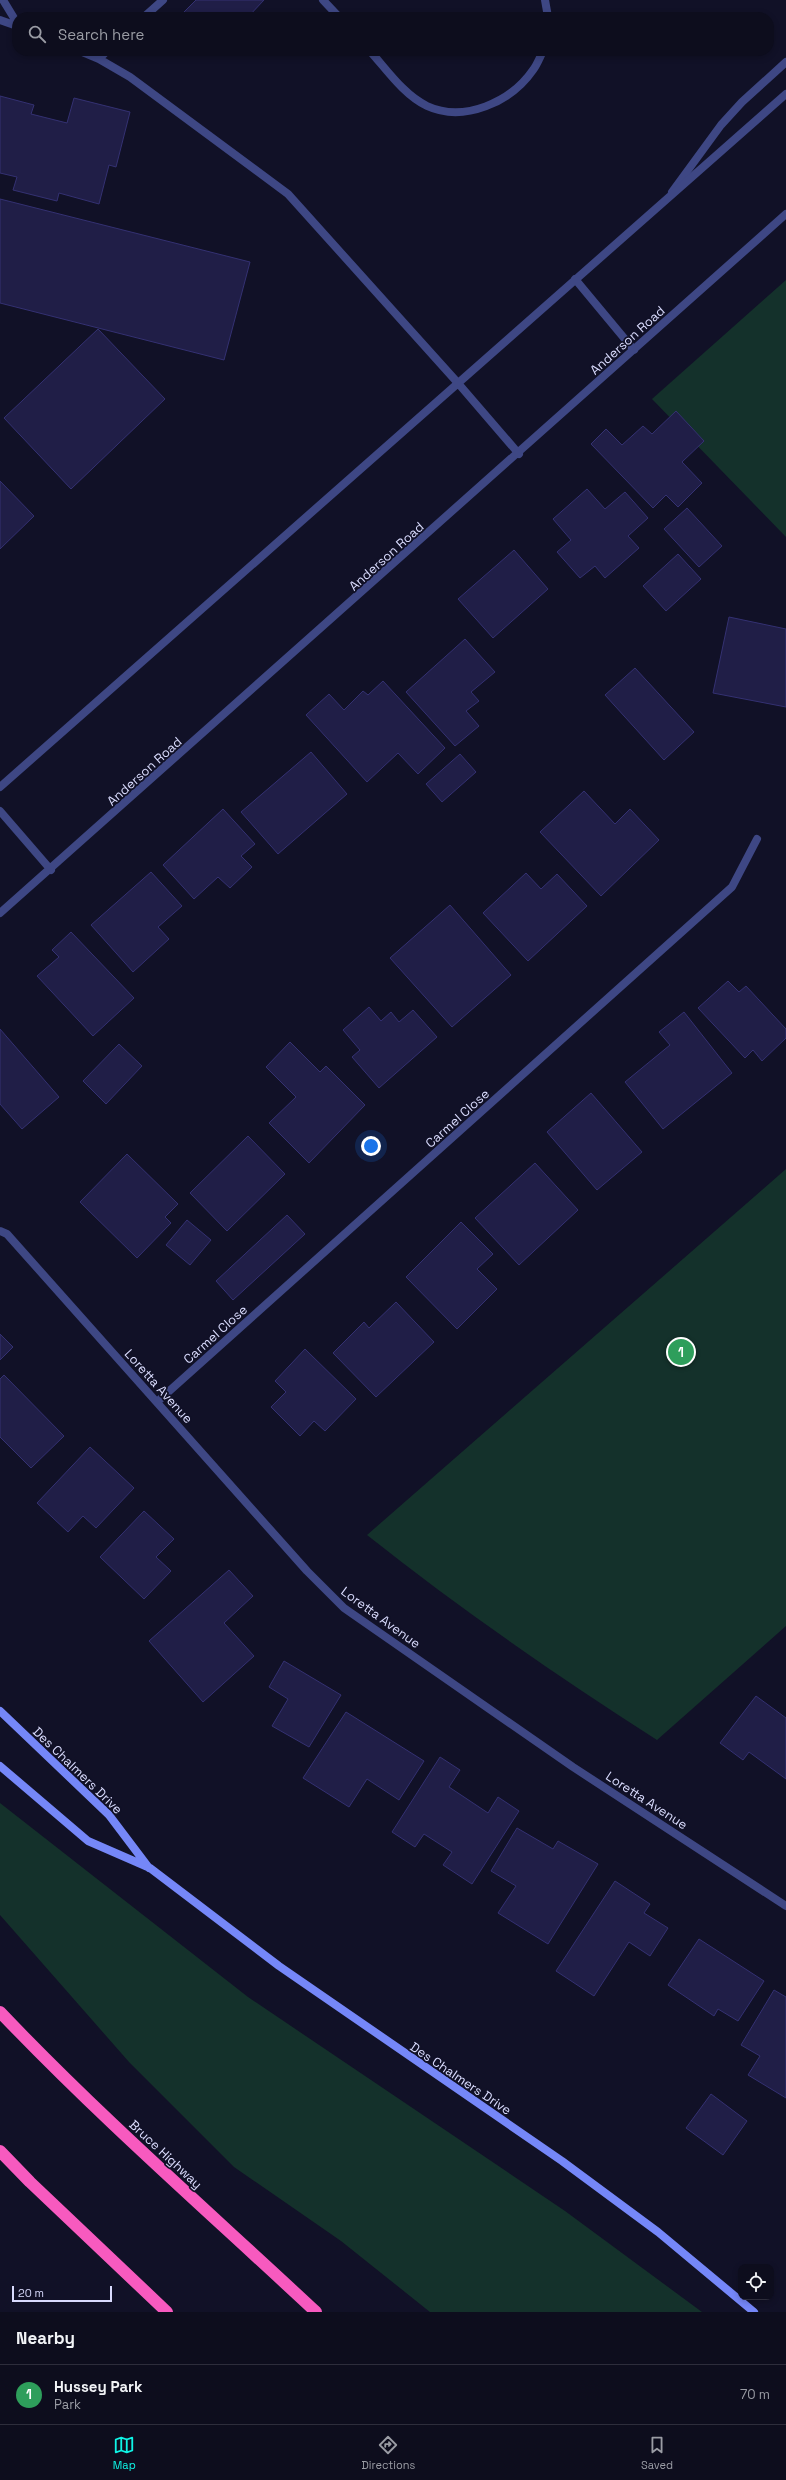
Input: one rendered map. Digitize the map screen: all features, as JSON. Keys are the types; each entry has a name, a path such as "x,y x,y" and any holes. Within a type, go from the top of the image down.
{"highway":[{"name":"Bruce Highway","path":"0,2012 44,2058 113,2124 316,2312"},
{"path":"0,2151 30,2182 167,2312"}],"main road":[{"name":"Des Chalmers Drive","path":"0,1711 109,1815 150,1868"},
{"name":"Des Chalmers Drive","path":"0,1766 88,1841 150,1868 279,1966 562,2162 658,2232 754,2312"}],"street":[{"path":"3,0 12,16"},
{"path":"150,12 163,0"},
{"path":"323,0 334,12"},
{"path":"545,0 547,12"},
{"path":"0,20 12,24"},
{"path":"92,56 144,88 288,194 457,382 519,454"},
{"path":"99,59 102,56"},
{"path":"374,56 405,90 428,106 457,112 484,108 508,94 533,70 540,56"},
{"path":"669,198 720,125 742,102 786,62"},
{"path":"0,787 457,382 786,94"},
{"name":"Anderson Road","path":"0,913 51,870 519,454 786,214"},
{"path":"574,279 634,350"},
{"path":"0,811 51,870"},
{"name":"Carmel Close","path":"157,1402 732,887 756,839"},
{"name":"Loretta Avenue","path":"0,1231 7,1234 307,1571 344,1608 574,1767 786,1906"}],"green space":[{"path":"786,280 786,537 652,399"},
{"path":"786,1169 786,1626 657,1740 509,1641 437,1589 367,1535"},
{"path":"0,1803 248,1997 565,2211 702,2312 430,2312 341,2241 234,2167 129,2062 0,1915"}],"building":[{"path":"196,0 264,0 253,12 184,12"},
{"path":"0,96 34,105 31,114 67,123 74,98 130,112 116,167 109,165 99,204 59,193 57,201 13,190 17,177 0,173"},
{"path":"0,199 250,262 224,360 0,303"},
{"path":"98,329 165,399 71,489 4,418"},
{"path":"676,411 704,441 682,462 702,483 678,507 666,495 653,508 591,444 606,429 622,445 643,426 652,434"},
{"path":"0,481 34,516 0,549"},
{"path":"587,489 605,509 625,492 648,518 628,536 639,548 605,578 595,566 580,578 557,552 571,540 553,519"},
{"path":"687,508 722,546 699,567 664,529"},
{"path":"514,550 548,589 493,638 458,599"},
{"path":"678,554 701,579 666,611 643,586"},
{"path":"729,617 786,629 786,707 713,693"},
{"path":"465,639 495,672 471,692 479,701 466,711 479,726 455,746 406,692"},
{"path":"635,668 694,732 664,760 605,695"},
{"path":"383,681 445,748 418,774 398,753 367,782 306,715 329,694 344,710 363,691 368,695"},
{"path":"311,752 347,794 278,854 241,812"},
{"path":"460,754 476,772 442,802 426,784"},
{"path":"584,791 615,824 630,809 659,840 601,896 540,832"},
{"path":"223,809 255,844 241,856 252,867 230,888 218,877 194,899 163,865"},
{"path":"151,872 182,906 158,927 169,939 133,972 91,925"},
{"path":"526,873 541,889 557,874 587,906 528,961 483,913"},
{"path":"450,905 511,975 452,1027 390,958"},
{"path":"71,932 134,998 93,1036 37,976 59,957 52,950"},
{"path":"728,981 739,992 746,986 786,1029 786,1038 762,1061 753,1050 745,1058 698,1008"},
{"path":"369,1007 381,1021 391,1012 399,1022 413,1010 437,1037 379,1088 352,1057 360,1050 343,1030"},
{"path":"684,1012 732,1073 663,1129 625,1082 670,1045 659,1032"},
{"path":"0,1029 59,1097 22,1129 0,1104"},
{"path":"290,1042 320,1072 326,1066 365,1105 309,1163 269,1123 296,1097 266,1067"},
{"path":"119,1044 142,1066 106,1104 83,1081"},
{"path":"591,1093 642,1152 597,1190 547,1132"},
{"path":"248,1136 285,1174 227,1231 190,1193"},
{"path":"127,1154 178,1204 165,1217 171,1223 137,1258 80,1202"},
{"path":"535,1163 578,1210 519,1265 475,1218"},
{"path":"287,1215 305,1234 233,1300 216,1281"},
{"path":"187,1220 211,1240 190,1265 166,1245"},
{"path":"461,1222 493,1254 477,1269 497,1289 457,1329 406,1277"},
{"path":"396,1302 434,1342 376,1397 333,1353 364,1322 369,1328"},
{"path":"0,1334 13,1347 0,1360"},
{"path":"305,1349 356,1399 325,1431 314,1421 300,1436 271,1407 286,1392 275,1381"},
{"path":"4,1375 64,1436 31,1468 0,1437 0,1379"},
{"path":"90,1447 134,1488 96,1528 83,1516 68,1532 37,1503"},
{"path":"144,1511 174,1539 156,1557 171,1571 144,1599 100,1557"},
{"path":"229,1570 253,1596 224,1623 254,1656 203,1702 149,1641"},
{"path":"284,1661 341,1695 309,1747 272,1726 288,1699 269,1687"},
{"path":"756,1696 786,1718 786,1779 749,1752 743,1760 720,1743"},
{"path":"346,1712 424,1761 399,1800 367,1779 349,1807 303,1778"},
{"path":"440,1757 460,1770 449,1787 488,1813 498,1797 519,1811 472,1884 443,1865 452,1852 424,1834 415,1847 392,1832"},
{"path":"517,1828 553,1849 558,1841 598,1864 548,1944 498,1913 516,1886 491,1871"},
{"path":"615,1881 650,1904 644,1913 668,1928 650,1956 629,1942 594,1996 556,1971"},
{"path":"699,1939 764,1981 738,2021 718,2009 714,2016 668,1985"},
{"path":"774,1990 786,1997 786,2098 748,2075 760,2056 741,2045"},
{"path":"711,2094 747,2121 723,2155 686,2128"}],"place":[{"name":"Hussey Park","path":"681,1352"}]}
